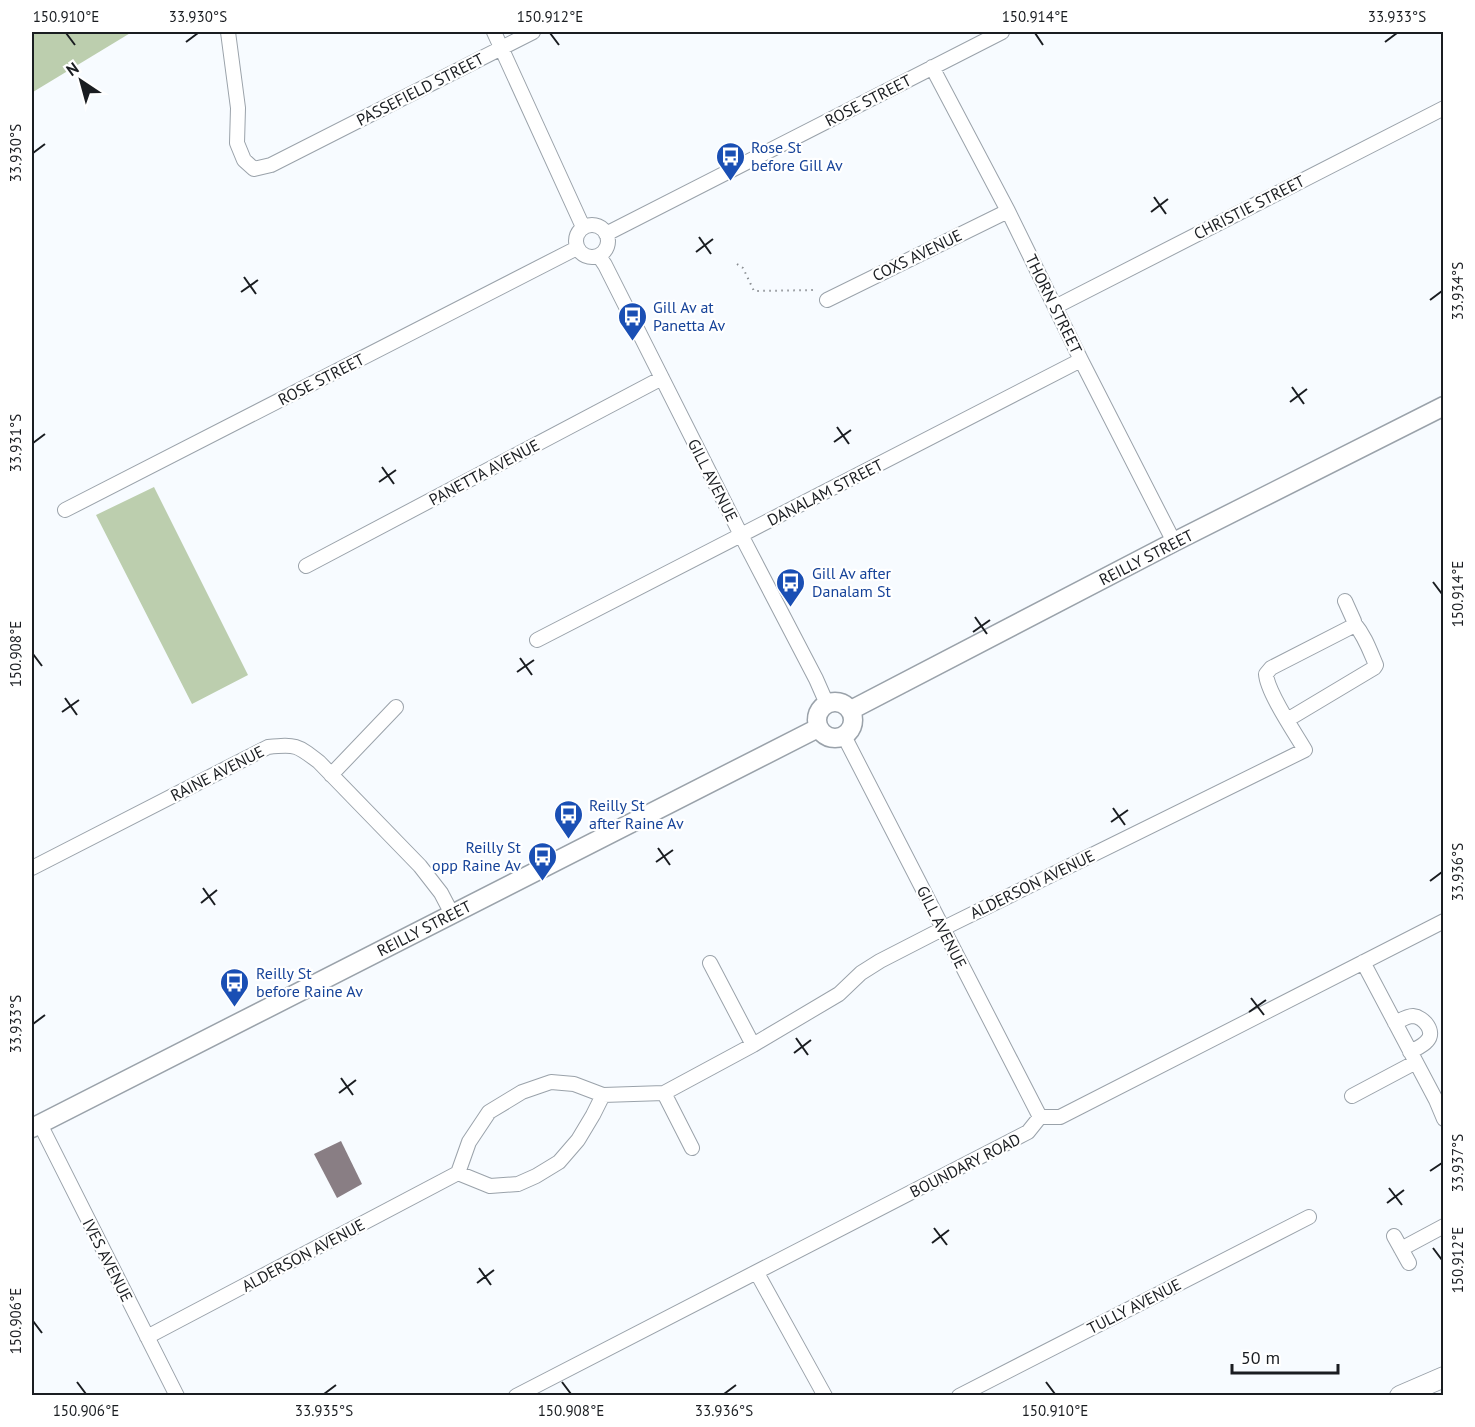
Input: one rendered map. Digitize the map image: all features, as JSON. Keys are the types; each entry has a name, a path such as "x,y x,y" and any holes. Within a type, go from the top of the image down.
{"highway":[{"path":"1400,1395 1443,1377"}],"main road":[{"name":"REILLY STREET","path":"851,710 1174,542 1443,406"},
{"path":"838,702 843,704 851,710 853,716 852,728 838,739 832,739 821,733 818,728 819,711 827,704 838,702"},
{"name":"REILLY STREET","path":"36,1126 818,728"}],"street":[{"name":"PASSEFIELD STREET","path":"228,32 238,108 237,143 244,160 254,169 271,165 533,32"},
{"path":"494,32 584,227"},
{"name":"ROSE STREET","path":"606,234 1002,32"},
{"name":"THORN STREET","path":"932,67 1008,211 1174,542"},
{"name":"CHRISTIE STREET","path":"1055,307 1443,108"},
{"name":"COXS AVENUE","path":"827,300 1008,211"},
{"path":"594,225 606,234 608,239 606,249 599,256 588,257 577,248 576,236 584,227 594,225"},
{"name":"ROSE STREET","path":"65,510 577,248"},
{"name":"GILL AVENUE","path":"599,256 827,704"},
{"name":"DANALAM STREET","path":"537,640 1081,360"},
{"name":"PANETTA AVENUE","path":"306,566 662,378"},
{"path":"1345,601 1376,665 1287,720 1266,679 1266,674 1271,668 1354,623"},
{"path":"331,775 396,707"},
{"name":"ALDERSON AVENUE","path":"147,1337 458,1173 469,1142 489,1112 522,1092 551,1082 574,1084 603,1095 664,1093 753,1045 839,994 861,973 880,961 1305,750 1287,720"},
{"name":"GILL AVENUE","path":"844,736 1040,1117"},
{"name":"RAINE AVENUE","path":"32,868 268,747 291,744 319,762 420,866 441,893 452,914"},
{"path":"1040,1117 1060,1117 1443,921"},
{"path":"1363,962 1436,1100 1443,1119"},
{"path":"710,963 753,1045"},
{"path":"1352,1096 1413,1057 1430,1038 1428,1027 1421,1019 1411,1016 1395,1023"},
{"path":"664,1093 692,1148"},
{"path":"458,1173 490,1186 518,1184 536,1176 559,1162 578,1140 594,1115 603,1095"},
{"name":"BOUNDARY ROAD","path":"516,1395 1028,1132 1040,1117"},
{"name":"IVES AVENUE","path":"36,1126 177,1395"},
{"name":"TULLY AVENUE","path":"959,1395 1309,1217"},
{"path":"1401,1249 1443,1226"},
{"path":"1394,1236 1408,1263"},
{"path":"757,1273 825,1395"}],"path":[{"path":"737,264 743,268 754,291 847,290"}],"green space":[{"path":"32,32 132,32 33,92 32,131"},
{"path":"154,487 248,675 192,704 96,515"}],"building":[{"path":"341,1141 362,1184 337,1198 314,1154"}],"place":[{"name":"Rose St before Gill Av","path":"730,182"},
{"name":"Gill Av at Panetta Av","path":"632,342"},
{"name":"Gill Av after Danalam St","path":"791,608"},
{"name":"Reilly St after Raine Av","path":"568,840"},
{"name":"Reilly St opp Raine Av","path":"542,882"},
{"name":"Reilly St before Raine Av","path":"235,1008"}]}
